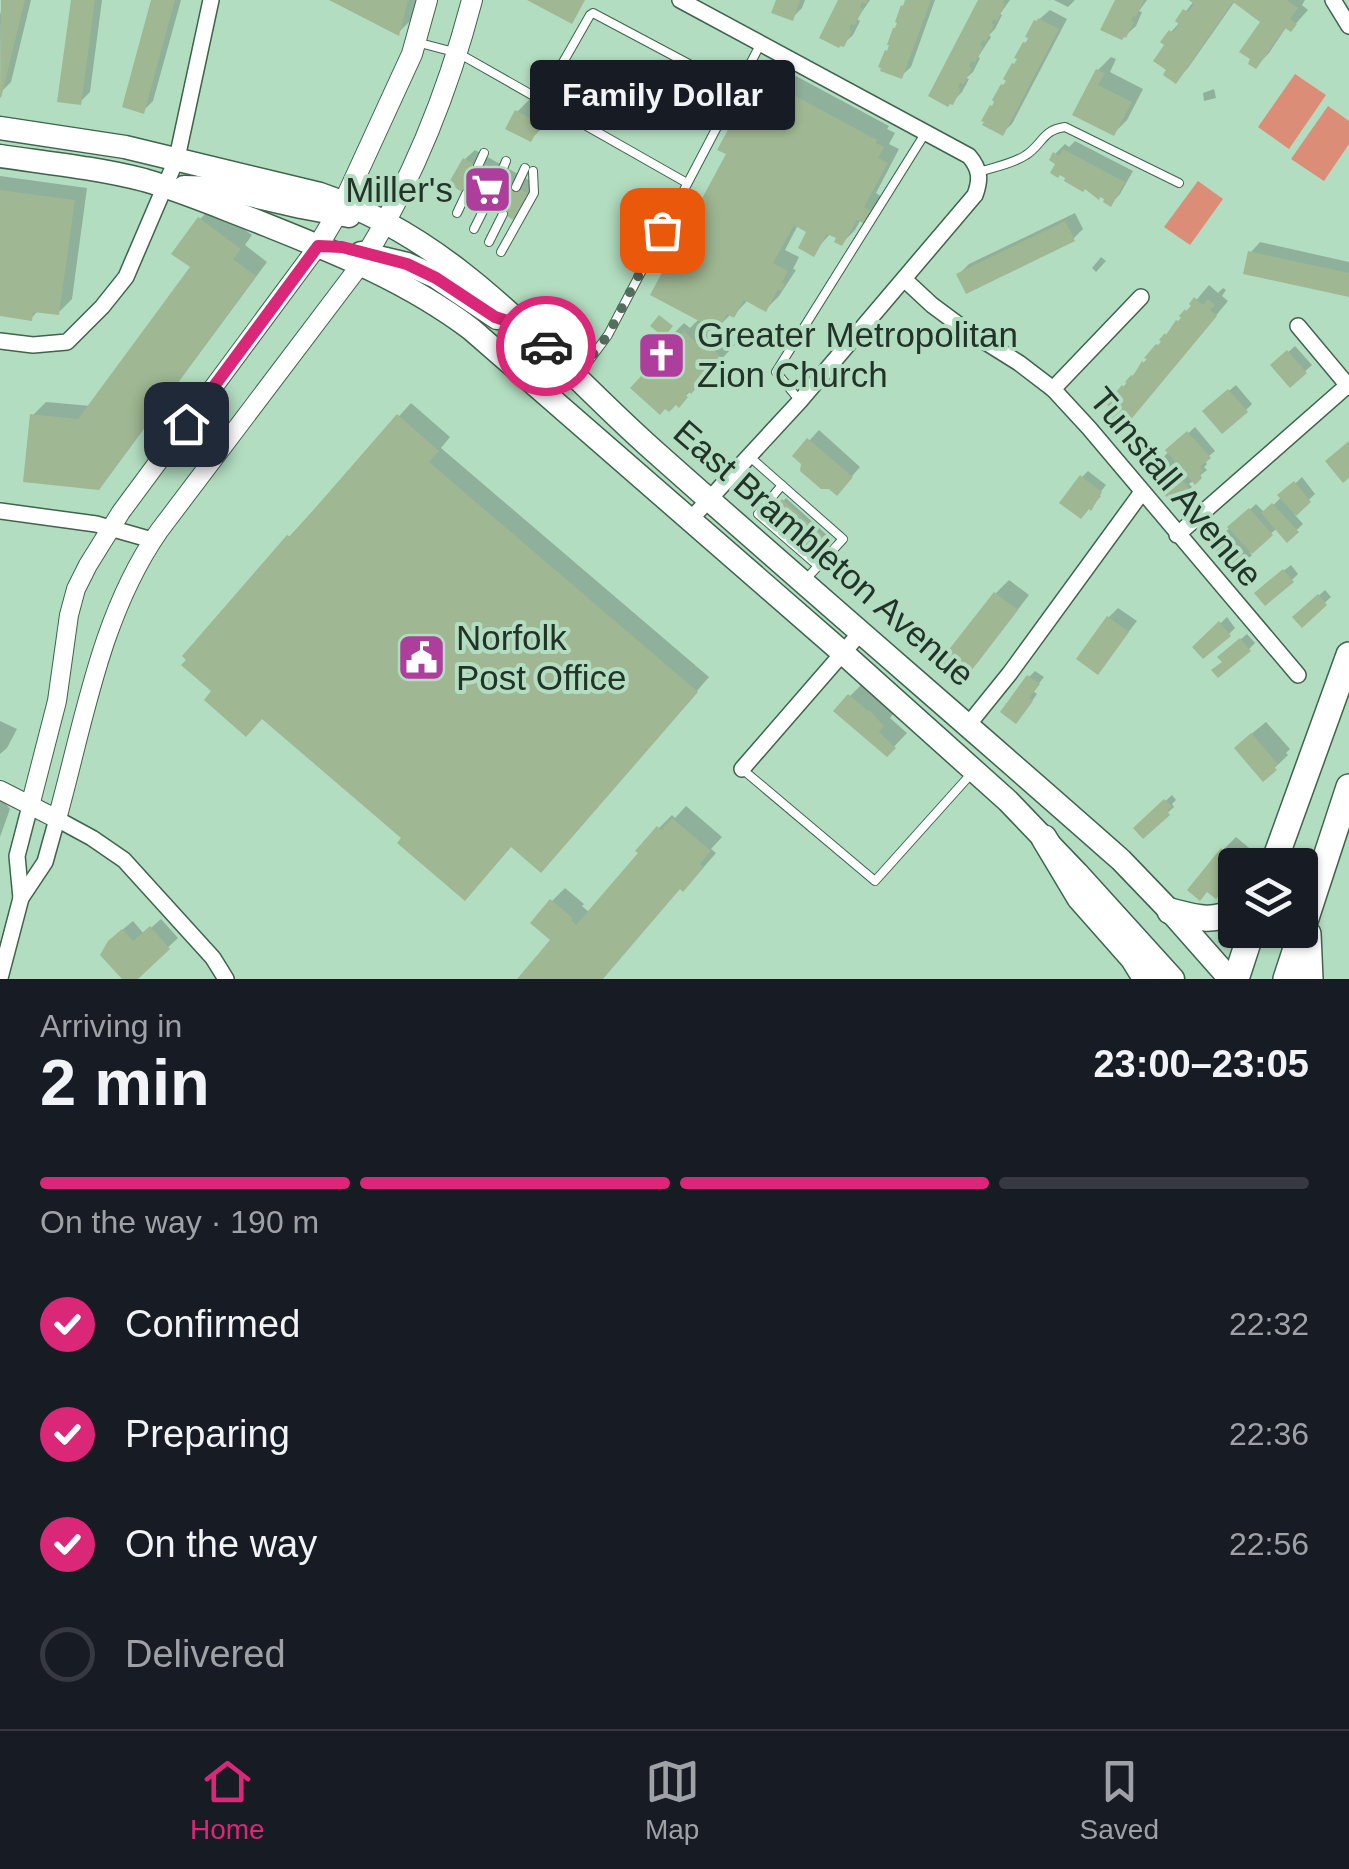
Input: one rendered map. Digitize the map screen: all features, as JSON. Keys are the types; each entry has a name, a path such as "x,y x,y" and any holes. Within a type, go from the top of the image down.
{"highway":[{"path":"1278,848 1349,655"},
{"path":"1318,880 1349,787"},
{"path":"1273,848 1284,829"},
{"path":"1044,838 1080,898 1146,979"},
{"path":"1170,911 1205,919 1218,917"},
{"path":"1233,979 1245,948"},
{"path":"1286,979 1296,948"},
{"path":"1309,948 1310,979"}],"main road":[{"path":"318,246 341,208 416,42 427,0"},
{"path":"472,0 458,53 429,128 387,222 364,259 407,264 495,317 526,327"},
{"name":"East Brambleton Avenue","path":"0,128 95,141 320,194 341,208 387,222 413,236 526,327 648,446 710,500 751,522 812,565 861,632 1121,860 1233,979"},
{"name":"East Brambleton Avenue","path":"0,156 103,171 164,187 318,246 364,259 471,328 974,771 1044,838 1173,979"},
{"path":"164,187 218,188 341,208"}],"street":[{"path":"0,341 33,345 67,342 126,277 177,158 211,0"},
{"path":"680,0 969,156 979,172 980,183 976,196 800,401 690,520"},
{"path":"1333,0 1349,26"},
{"path":"21,898 17,856 57,701 72,602 88,564 110,528 318,246"},
{"path":"0,978 21,898 45,862 109,629 129,581 152,540 364,259"},
{"path":"904,278 932,305 1053,389"},
{"name":"Tunstall Avenue","path":"1141,297 1053,389 1298,675"},
{"path":"1177,535 1349,386 1298,326"},
{"path":"968,725 1142,492"},
{"path":"0,510 110,528 152,540"},
{"path":"742,769 861,632"},
{"path":"0,790 92,838 124,860 213,958 226,979"}],"lane":[{"path":"541,101 594,13 736,89"},
{"path":"416,42 458,53 687,183"},
{"path":"576,377 608,335 760,44"},
{"path":"979,172 1024,158 1045,134 1065,127 1179,183"},
{"path":"800,401 776,372 926,132"},
{"path":"478,166 484,152"},
{"path":"499,178 506,160"},
{"path":"501,252 534,193 529,170 516,186"},
{"path":"457,213 466,194"},
{"path":"474,229 486,205"},
{"path":"489,242 503,214"},
{"path":"750,456 843,538 812,565 799,544 774,522 751,522"},
{"path":"784,500 785,487"},
{"path":"751,522 785,487"},
{"path":"793,508 796,498"},
{"path":"805,520 808,508"},
{"path":"819,532 822,520"},
{"path":"742,769 875,882 974,771"}],"shaded area":[{"path":"1295,74 1326,95 1289,149 1258,127"},
{"path":"1328,106 1349,121 1349,144 1324,181 1291,159"},
{"path":"1198,181 1223,199 1190,245 1164,227"}],"building":[{"path":"1,0 25,0 1,98 0,97"},
{"path":"71,0 95,0 81,105 57,102"},
{"path":"151,0 175,0 144,114 122,107"},
{"path":"329,0 408,0 399,36"},
{"path":"527,0 585,0 572,24"},
{"path":"776,0 800,0 793,21 771,13"},
{"path":"838,0 868,0 866,4 862,2 863,9 855,25 851,24 844,47 839,48 819,38"},
{"path":"905,0 931,0 902,79 878,67"},
{"path":"978,0 1004,0 1005,4 997,21 994,19 991,24 994,25 986,42 983,40 980,45 983,47 975,63 972,61 969,66 972,68 964,84 960,83 953,105 948,107 928,96"},
{"path":"1115,0 1144,0 1122,40 1100,30"},
{"path":"1189,0 1287,0 1298,8 1290,19 1297,24 1291,32 1285,28 1256,69 1239,52 1260,22 1233,2 1176,84 1153,61 1164,45 1160,42 1179,24 1175,21 1183,9 1188,12 1194,4"},
{"path":"1038,18 1059,29 1003,136 981,121"},
{"path":"1096,69 1105,73 1098,85 1132,102 1114,136 1072,115"},
{"path":"766,80 877,140 884,147 878,158 888,163 864,207 874,212 867,225 857,220 842,246 827,234 814,257 798,248 806,232 794,225 773,263 788,271 782,282 785,284 766,312 744,300 734,318 727,314 718,331 650,295 726,154 717,150 743,102 751,106"},
{"path":"515,110 541,124 531,142 505,129"},
{"path":"1063,149 1125,182 1111,207 1104,199 1099,200 1060,175 1058,178 1050,173 1055,164 1049,160 1053,152 1059,156"},
{"path":"463,158 529,194 514,220 448,184"},
{"path":"0,190 75,200 59,315 33,312 32,321 0,316"},
{"path":"198,217 241,249 233,259 256,276 99,490 23,482 30,414 78,419 190,267 171,254"},
{"path":"1065,221 1075,241 966,294 956,274"},
{"path":"1248,251 1349,273 1349,297 1243,274"},
{"path":"1194,297 1203,305 1208,299 1215,305 1210,310 1217,316 1128,423 1122,417 1117,423 1110,417 1115,411 1106,404 1191,306"},
{"path":"659,315 673,326 664,337 650,326"},
{"path":"684,331 701,347 705,342 724,359 691,394 688,391 679,408 676,405 669,412 665,409 660,415 630,388 658,358 663,361 653,351 669,334 675,340"},
{"path":"1287,350 1307,373 1290,388 1270,365"},
{"path":"1228,389 1248,412 1222,434 1202,411"},
{"name":"Norfolk Post Office","path":"397,414 439,451 429,462 698,692 541,873 511,847 465,901 397,843 401,838 262,719 246,737 204,700 211,691 181,665 186,660 182,656"},
{"path":"1187,431 1211,458 1200,467 1202,478 1195,485 1165,450"},
{"path":"807,438 853,477 837,496 829,489 821,489 800,471 801,464 792,456"},
{"path":"1349,441 1349,478 1343,483 1325,461"},
{"path":"1161,457 1189,488 1178,503 1176,499 1172,503 1153,482 1157,478 1148,468"},
{"path":"1080,475 1102,492 1081,519 1059,503"},
{"path":"1294,481 1311,502 1296,516 1277,495"},
{"path":"782,499 828,540 816,554 770,512"},
{"path":"1272,503 1299,532 1287,543 1261,513"},
{"path":"1249,508 1273,535 1252,554 1227,527"},
{"path":"1221,532 1248,563 1236,573 1209,543"},
{"path":"1283,569 1294,582 1265,606 1254,593"},
{"path":"994,592 1018,610 964,680 960,677 954,685 948,681 955,672 940,661"},
{"path":"1318,594 1327,605 1302,628 1292,617"},
{"path":"1107,616 1129,632 1098,675 1076,659"},
{"path":"1219,621 1231,636 1203,659 1192,647"},
{"path":"1240,638 1251,651 1218,678 1211,670 1222,662 1217,657"},
{"path":"1027,675 1040,684 1016,724 1000,712"},
{"path":"848,694 884,726 879,732 896,748 887,757 833,711"},
{"path":"1251,733 1278,764 1274,767 1277,770 1263,782 1234,748"},
{"path":"1164,799 1172,807 1167,811 1170,815 1143,839 1133,828"},
{"path":"672,818 711,851 700,864 704,867 683,892 680,889 603,979 517,979 550,940 530,923 550,899 576,925 657,826 661,830"},
{"path":"1218,852 1218,897 1216,899 1207,892 1200,901 1187,890"},
{"path":"150,926 170,949 138,979 122,979 100,955 122,929 133,941"}],"way so far":[{"path":"546,346 576,377 608,335 662,230"}],"place":[{"name":"Miller's","path":"488,190"},
{"name":"Family Dollar","path":"662,230"},
{"name":"Greater Metropolitan Zion Church","path":"662,355"},
{"name":"Norfolk Post Office","path":"421,658"}],"route":[{"path":"186,424 318,246 342,247 407,264 495,317 526,327 546,346"}]}
